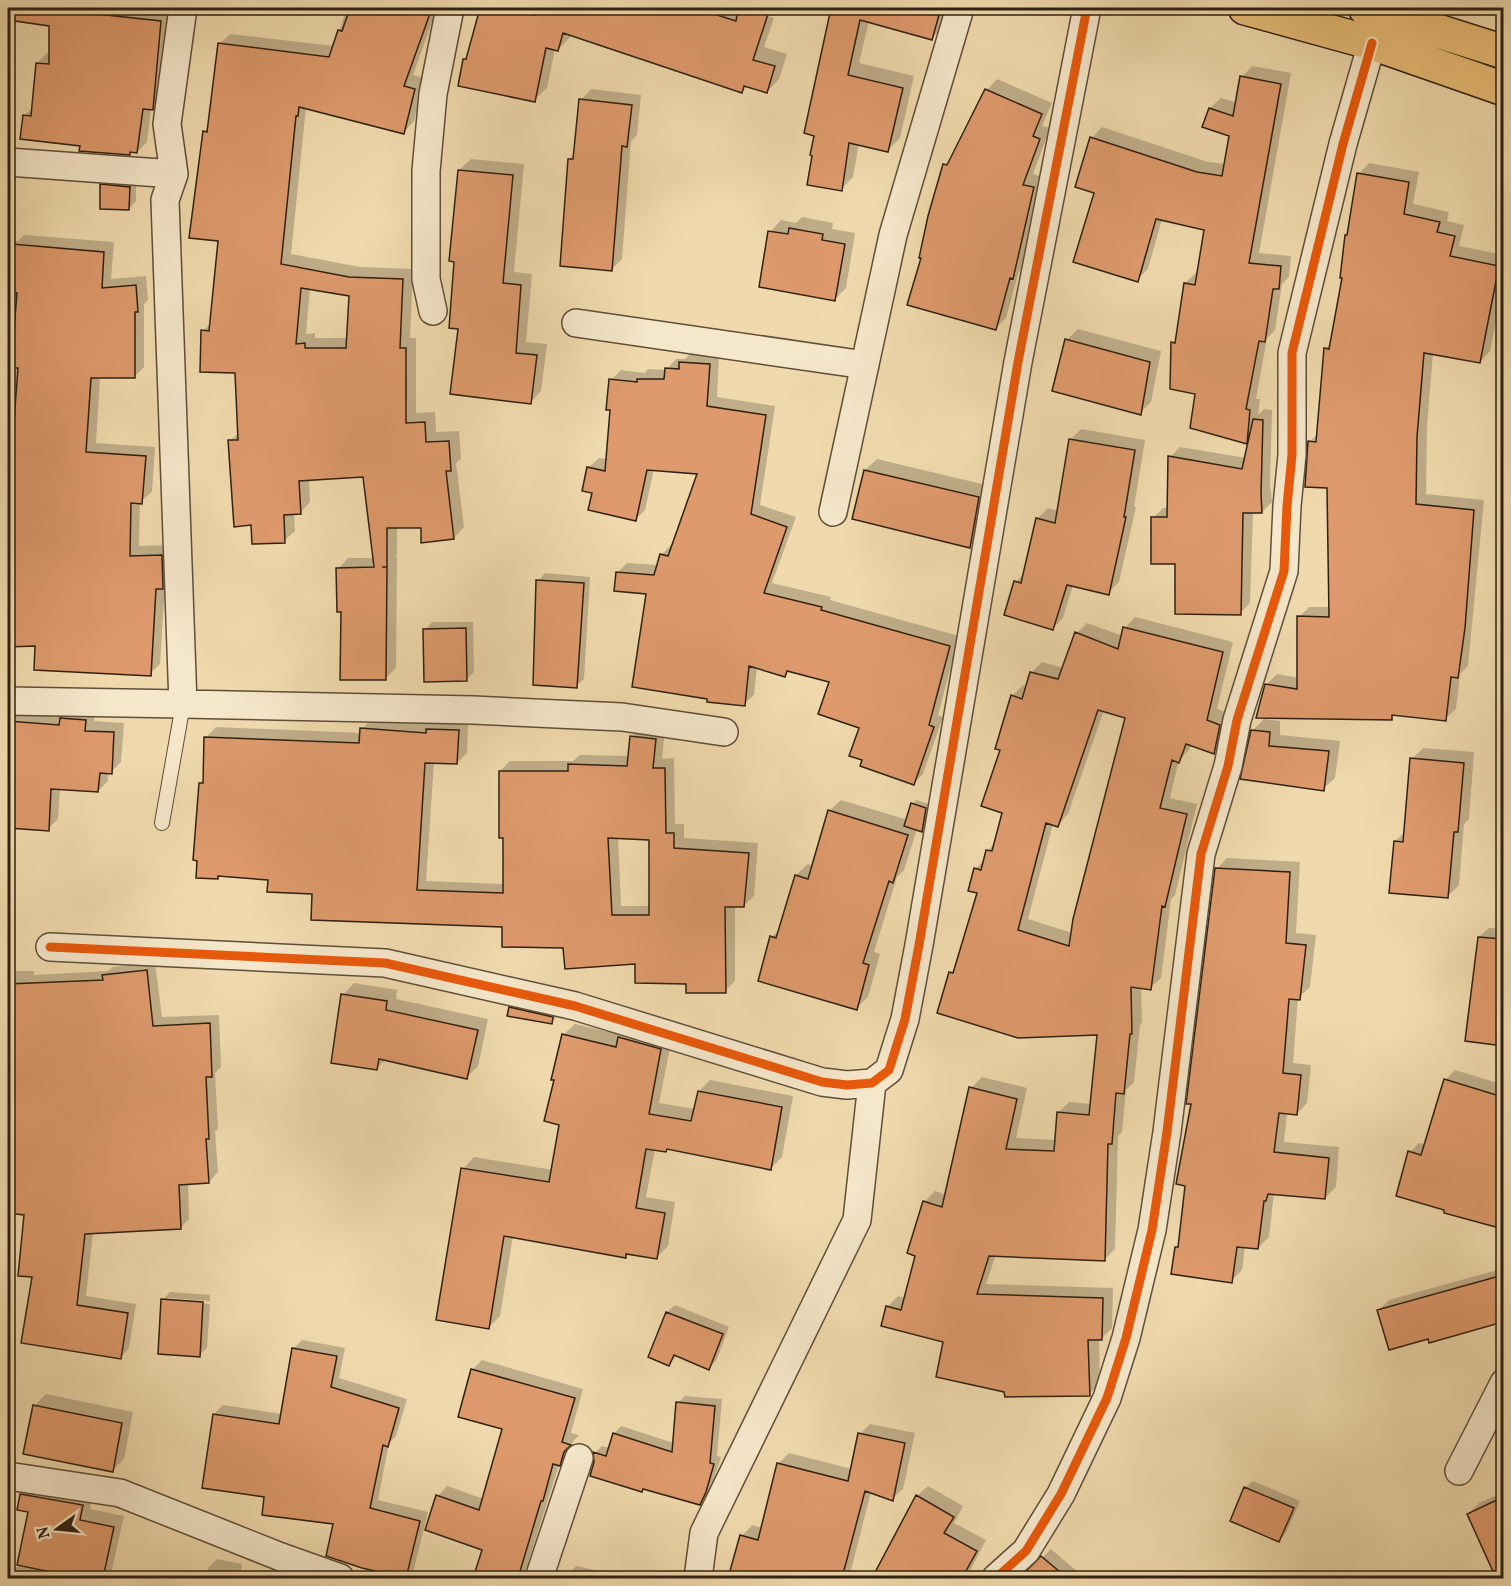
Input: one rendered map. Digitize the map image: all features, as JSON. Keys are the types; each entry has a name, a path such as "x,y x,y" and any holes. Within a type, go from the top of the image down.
{"main road":[{"path":"1245,8 1372,42 1503,89"},
{"path":"1365,8 1503,52"}],"street":[{"path":"183,8 167,124 174,174 165,200 183,704"},
{"path":"433,311 426,279 426,171 433,94 450,8"},
{"path":"833,512 893,235 960,8"},
{"path":"50,947 385,963 575,1006 822,1082 847,1085 872,1083 889,1070 905,1019 1018,362 1087,8"},
{"path":"996,1578 1026,1551 1061,1494 1107,1398 1125,1338 1152,1230 1167,1132 1201,854 1228,766 1237,720 1284,571 1292,455 1292,353 1343,144 1372,42"},
{"path":"8,162 174,174"},
{"path":"576,323 865,365"},
{"path":"8,701 473,710 611,716 681,724 724,732"},
{"path":"698,1578 704,1533 857,1220 872,1083"},
{"path":"1458,1471 1503,1383"},
{"path":"539,1578 579,1458"},
{"path":"8,1476 120,1493 279,1568 340,1578"}],"lane":[{"path":"162,823 183,704"}],"building":[{"path":"8,8 80,8 79,12 161,21 153,110 143,109 137,153 130,152 130,155 79,151 80,146 20,139 23,115 31,116 36,63 49,64 49,26 8,20"},
{"path":"350,8 432,8 404,86 415,89 404,134 299,107 298,116 296,116 281,264 349,277 403,279 400,348 406,348 406,423 425,422 426,442 449,441 451,471 446,471 454,539 421,543 421,528 387,528 386,680 340,680 341,612 337,612 336,568 374,567 363,477 299,481 301,514 284,515 285,543 252,544 251,525 234,527 228,440 238,440 235,373 200,372 201,330 209,331 218,241 189,238 203,131 207,132 218,43 329,57 338,30 342,31","holes":["301,288 349,296 346,348 305,348 305,343 296,344"]},
{"path":"480,8 505,8 536,15 538,8 695,8 736,21 738,8 770,8 753,60 775,66 767,93 744,86 742,93 563,33 558,51 546,48 535,102 458,86 463,59 466,59"},
{"path":"831,8 941,8 932,40 860,20 848,75 903,88 888,152 849,143 842,191 807,185 814,136 804,133"},
{"path":"1240,76 1281,84 1249,263 1281,266 1279,289 1273,289 1265,342 1259,341 1246,409 1250,410 1247,444 1190,428 1195,394 1170,389 1171,342 1175,343 1184,283 1195,285 1204,230 1156,219 1138,282 1073,262 1094,193 1075,187 1090,137 1197,172 1222,176 1229,136 1202,127 1209,108 1233,116"},
{"path":"985,89 1042,114 1033,136 1040,139 1023,185 1034,187 1013,279 1010,278 996,330 907,305 921,258 919,258 928,216 943,164 947,165"},
{"path":"579,99 632,105 627,147 622,146 612,271 560,266 568,159 573,159"},
{"path":"458,170 513,175 503,283 521,285 516,353 537,355 531,404 450,394 458,329 449,328 454,262 449,261"},
{"path":"1357,173 1409,182 1404,214 1440,222 1437,232 1455,236 1450,256 1499,266 1480,363 1424,353 1417,437 1416,504 1474,510 1465,628 1458,678 1451,677 1446,721 1392,715 1392,720 1256,718 1265,684 1297,689 1297,616 1329,617 1327,488 1305,487 1308,441 1316,442 1324,348 1329,349 1342,278 1340,278 1345,235 1347,235"},
{"path":"100,184 130,187 129,210 100,209"},
{"path":"789,228 823,234 822,240 845,244 835,301 759,287 768,231 788,234"},
{"path":"12,244 104,252 102,288 136,285 138,312 135,312 135,378 91,378 86,452 146,456 142,504 131,503 130,556 162,555 163,589 156,589 151,676 34,670 35,646 8,647 8,448 12,448 18,368 11,368 17,293 9,292"},
{"path":"1065,339 1150,362 1141,415 1052,391"},
{"path":"679,362 710,364 707,406 766,415 751,514 787,527 764,593 822,607 821,610 950,646 929,725 934,727 914,785 860,766 862,760 849,756 859,728 818,714 829,682 787,671 785,677 749,666 745,706 707,702 707,699 632,687 646,594 614,591 616,572 654,575 660,554 668,556 697,474 647,470 636,521 588,510 592,493 582,491 587,467 605,471 610,410 606,410 609,379 637,382 637,379 664,379 665,368 679,369"},
{"path":"1253,419 1263,420 1262,513 1243,513 1241,615 1175,614 1175,564 1151,564 1151,517 1167,517 1168,456 1242,469"},
{"path":"1069,439 1135,450 1124,517 1126,517 1109,595 1067,585 1053,630 1004,615 1014,581 1021,583 1036,518 1055,523"},
{"path":"864,470 979,497 970,548 852,519"},
{"path":"536,580 584,583 577,688 533,685"},
{"path":"1123,627 1223,652 1207,720 1220,725 1214,754 1186,744 1179,763 1172,760 1160,808 1187,814 1165,907 1162,906 1151,990 1131,987 1132,1034 1130,1034 1124,1094 1116,1093 1112,1144 1108,1144 1105,1261 989,1256 977,1294 1103,1298 1102,1340 1088,1340 1090,1396 1005,1397 1004,1392 936,1377 943,1342 881,1326 886,1306 901,1310 915,1256 907,1253 923,1201 942,1207 969,1087 1017,1099 1006,1149 1054,1151 1057,1112 1089,1115 1097,1035 1018,1038 937,1013 949,972 953,973 977,893 968,891 974,868 981,870 986,850 992,851 1002,813 981,806 1000,750 995,749 1011,695 1022,699 1030,672 1058,679 1075,632 1118,649","holes":["1098,710 1125,718 1073,919 1069,946 1018,930 1046,823 1058,827"]},
{"path":"466,628 467,681 424,682 423,629"},
{"path":"60,718 86,720 85,731 114,732 112,774 100,773 98,792 51,789 49,831 8,828 8,721 59,725"},
{"path":"360,728 426,733 426,729 459,730 457,764 425,763 417,890 503,893 503,838 499,838 499,771 568,771 568,764 627,766 630,736 656,739 653,768 665,768 666,833 674,833 674,848 749,853 744,907 725,907 726,993 686,993 686,984 635,983 635,964 565,969 563,948 502,947 502,927 311,920 312,894 267,892 268,880 218,876 218,879 196,878 197,861 193,860 199,783 203,783 204,737 359,743","holes":["608,838 649,840 649,915 612,915"]},
{"path":"1251,730 1270,732 1269,746 1329,751 1324,791 1240,779"},
{"path":"1410,758 1464,763 1458,832 1454,832 1448,898 1389,893 1394,841 1403,842"},
{"path":"911,803 926,808 922,832 904,826"},
{"path":"828,810 908,835 893,883 889,881 863,963 869,965 857,1010 758,981 770,936 776,938 795,875 808,879"},
{"path":"1215,868 1290,872 1286,943 1306,945 1300,1000 1289,999 1283,1073 1301,1075 1297,1115 1279,1113 1274,1152 1329,1158 1325,1199 1268,1194 1264,1201 1258,1249 1237,1247 1232,1283 1171,1274 1175,1247 1178,1247 1185,1186 1176,1184 1191,1104 1186,1104"},
{"path":"1478,937 1503,939 1503,1046 1465,1041"},
{"path":"147,970 153,1026 210,1023 212,1077 206,1077 209,1183 179,1185 181,1229 85,1234 77,1305 128,1313 121,1359 21,1343 32,1277 18,1276 24,1215 8,1213 8,984 103,980 102,975"},
{"path":"341,994 387,1001 386,1010 478,1030 467,1079 379,1059 377,1070 331,1063"},
{"path":"509,1007 553,1017 552,1024 507,1016"},
{"path":"562,1034 616,1047 618,1037 661,1049 649,1114 691,1121 698,1091 782,1107 771,1170 667,1149 666,1152 646,1149 636,1208 665,1213 657,1259 626,1254 626,1258 504,1236 489,1329 436,1320 461,1168 549,1182 559,1125 544,1121"},
{"path":"1444,1079 1503,1097 1503,1229 1444,1213 1444,1210 1396,1196 1408,1151 1421,1155"},
{"path":"1503,1275 1503,1322 1429,1343 1428,1339 1389,1350 1377,1310"},
{"path":"161,1299 203,1302 200,1357 158,1354"},
{"path":"666,1312 723,1334 709,1370 674,1355 669,1366 648,1357"},
{"path":"292,1348 337,1356 331,1387 399,1408 388,1447 383,1445 370,1508 420,1521 406,1578 362,1568 326,1556 333,1524 262,1515 264,1497 202,1488 213,1414 279,1424"},
{"path":"471,1369 575,1398 562,1442 571,1445 564,1452 560,1466 553,1464 518,1578 473,1578 482,1550 425,1530 436,1495 479,1510 502,1429 458,1417"},
{"path":"676,1402 715,1406 710,1463 714,1464 700,1505 643,1489 642,1492 590,1476 594,1462 593,1452 606,1456 613,1433 672,1452"},
{"path":"33,1405 122,1423 113,1472 23,1454"},
{"path":"858,1433 905,1443 893,1501 865,1491 842,1578 728,1578 740,1535 758,1540 777,1463 848,1481"},
{"path":"1244,1487 1294,1508 1279,1542 1230,1521"},
{"path":"20,1494 83,1505 80,1520 114,1527 103,1578 79,1578 17,1565 28,1512 17,1510"},
{"path":"916,1495 954,1517 944,1533 977,1551 962,1578 872,1578"},
{"path":"1503,1497 1503,1578 1496,1578 1467,1514"},
{"path":"1041,1556 1067,1578 1019,1578"}],"cycle path":[{"path":"50,947 385,963 575,1006 822,1082 847,1085 872,1083 889,1070 905,1019 919,945 1018,362 1087,8"},
{"path":"996,1578 1026,1551 1061,1494 1107,1398 1126,1338 1152,1230 1167,1132 1201,854 1228,766 1237,720 1284,571 1292,455 1292,353 1343,144 1372,43"}]}
